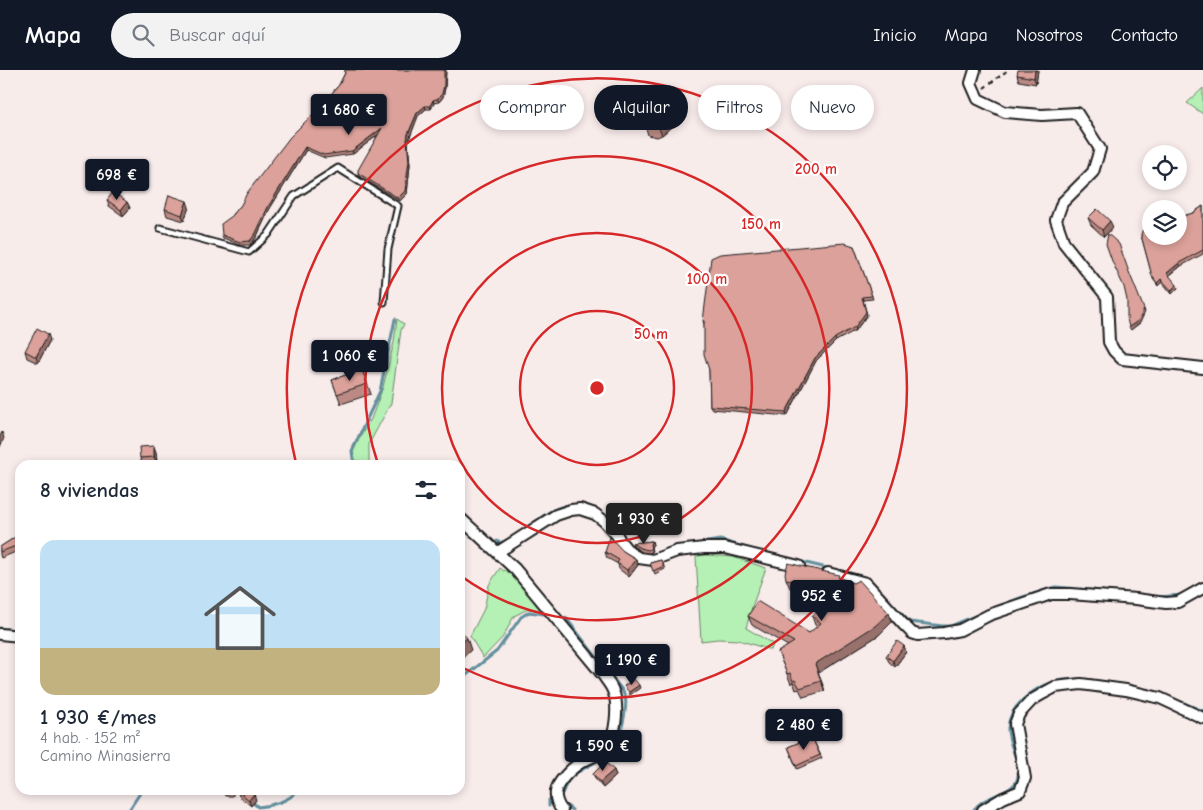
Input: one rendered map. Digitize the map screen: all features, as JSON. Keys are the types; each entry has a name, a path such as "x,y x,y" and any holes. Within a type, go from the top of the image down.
{"street":[{"path":"975,70 971,83 978,99 1005,112 1042,115 1077,113 1100,149 1093,172 1062,203 1056,220 1064,243 1107,297 1109,342 1114,351 1122,359 1203,368"},
{"path":"498,552 556,515 580,509 595,514 604,521 629,552 639,558 653,560 677,551 695,548 725,548 866,583 903,624 918,635 960,630 989,615 1051,594 1136,599 1166,603 1178,602 1203,588"},
{"path":"465,522 515,569 613,689 616,704 612,736 607,747 571,770 560,784 556,792 558,805 562,810"},
{"path":"0,634 15,636"},
{"path":"983,810 1003,798 1020,791 1025,778 1015,724 1019,714 1032,700 1055,688 1081,684 1126,690 1160,698 1203,718"}],"lane":[{"path":"160,228 250,252 268,236 294,196 338,168 398,206 388,249 384,302"}],"path":[{"path":"976,94 1008,70"}],"green space":[{"path":"1203,88 1203,114 1187,103"},
{"path":"397,319 404,324 401,330 391,403 369,444 369,460 355,460 353,452 371,419 383,387 394,342"},
{"path":"696,556 733,557 766,568 746,628 773,644 771,650 738,640 718,639 701,641"},
{"path":"500,568 504,571 508,568 545,611 528,609 514,616 503,637 483,658 470,636 484,609 489,585"}],"building":[{"path":"345,70 444,70 442,94 433,100 430,106 425,106 417,113 408,134 409,161 405,191 398,198 358,173 382,128 352,151 324,155 305,147 268,207 256,233 250,241 240,242 222,235 221,224 232,216 241,205 247,193 290,137 339,85"},
{"path":"1018,70 1035,70 1034,78 1017,75"},
{"path":"113,192 127,202 121,210 107,200"},
{"path":"169,195 187,201 182,215 165,209"},
{"path":"1203,206 1203,250 1179,263 1167,273 1177,285 1171,290 1161,279 1157,283 1152,276 1144,245 1187,245 1187,215"},
{"path":"1097,209 1110,221 1102,230 1088,218"},
{"path":"1108,234 1119,244 1144,309 1139,320 1129,327 1124,287 1106,244"},
{"path":"845,243 854,246 872,296 862,297 866,312 855,327 835,338 815,358 786,412 710,406 709,370 704,354 703,321 711,258 720,254"},
{"path":"37,328 48,334 36,357 25,351"},
{"path":"362,369 367,384 337,394 332,380"},
{"path":"154,446 154,457 140,458 139,447"},
{"path":"15,537 15,546 0,552 0,547"},
{"path":"610,537 623,551 636,559 627,570 617,563 619,560 605,552"},
{"path":"652,541 650,544 651,549 648,550 632,543"},
{"path":"661,560 664,566 653,571 650,563"},
{"path":"788,563 839,575 838,577 853,583 859,580 889,613 875,626 815,664 821,681 800,688 795,680 793,681 790,673 787,674 778,652 794,642 748,616 757,601 809,633 821,623 812,616 838,593 786,579 785,573"},
{"path":"897,641 904,646 893,661 886,656"},
{"path":"634,679 639,685 629,692 624,686"},
{"path":"812,737 820,755 796,766 788,747"},
{"path":"605,762 614,770 600,782 593,774"},
{"path":"243,795 253,795 249,800"}],"waterway":[{"path":"353,460 352,451 380,391 395,319"},
{"path":"526,529 548,513 565,506 583,505 592,508"},
{"path":"497,541 500,543 508,540"},
{"path":"689,545 720,540 761,552"},
{"path":"798,561 831,569"},
{"path":"854,575 861,576"},
{"path":"999,606 1056,587 1135,594"},
{"path":"1158,597 1182,595"},
{"path":"896,609 910,622 943,626 951,626 982,613"},
{"path":"465,676 497,651 521,617 529,612 544,614"},
{"path":"561,796 572,776 605,757 614,749 619,739 626,701 622,690 566,618"},
{"path":"0,628 15,630"},
{"path":"974,810 982,802 1011,788 1017,780 1017,761 1008,734 1009,720 1017,706 1030,694 1044,686 1063,680 1082,679"},
{"path":"1091,680 1112,683"},
{"path":"1164,695 1203,711"},
{"path":"129,810 139,795"},
{"path":"251,801 258,807 280,802 293,795"},
{"path":"549,800 549,806"},
{"path":"567,806 572,810"}]}
